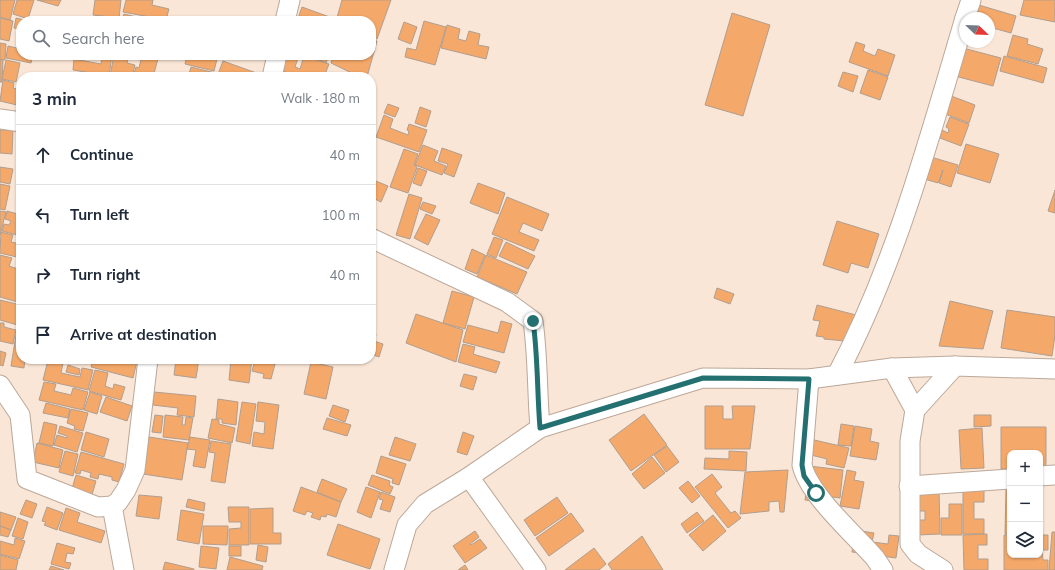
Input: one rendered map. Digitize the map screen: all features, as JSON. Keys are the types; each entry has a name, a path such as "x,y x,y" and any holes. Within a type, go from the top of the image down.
{"street":[{"path":"286,16 290,0"},
{"path":"967,12 970,0"},
{"path":"837,375 855,342 876,295 924,154 959,38"},
{"path":"273,72 276,60"},
{"path":"0,119 16,121"},
{"path":"376,240 507,302 533,321 537,352 536,381 540,428"},
{"path":"855,342 872,370"},
{"path":"0,385 20,415 27,479 98,507 112,506 118,502 126,490 135,470 147,364"},
{"path":"942,570 918,554 910,544 910,441 915,410 955,366"},
{"path":"394,570 407,525 425,504 469,477 540,428 703,378 809,379 892,368 955,366 1054,370"},
{"path":"892,368 915,410"},
{"path":"809,379 802,465 804,476 816,493 875,558 883,570"},
{"path":"1043,476 1055,475"},
{"path":"469,477 536,570"},
{"path":"909,486 1007,478"},
{"path":"112,506 124,570"}],"building":[{"path":"0,0 15,0 10,20 0,17"},
{"path":"17,0 34,0 29,16 19,16 13,14"},
{"path":"37,0 61,0 58,6"},
{"path":"95,0 121,0 119,16 93,15"},
{"path":"126,0 153,0 152,5 169,9 167,16 144,16 123,12"},
{"path":"342,0 391,0 377,39 376,16 337,16"},
{"path":"1024,0 1055,0 1055,22 1020,15"},
{"path":"972,3 1016,16 1011,33 995,29 995,12 970,12"},
{"path":"302,7 327,16 299,16"},
{"path":"732,13 770,25 743,116 705,105"},
{"path":"0,18 13,21 9,41 0,39"},
{"path":"16,18 16,29 14,28"},
{"path":"424,21 446,27 435,65 405,57 407,48 416,50"},
{"path":"404,22 417,27 411,44 398,39"},
{"path":"447,25 460,29 458,39 466,41 469,31 480,34 478,45 489,47 486,59 441,48"},
{"path":"1013,35 1028,39 1027,44 1043,49 1038,64 1007,56"},
{"path":"856,42 865,45 863,51 875,56 878,49 895,55 888,76 849,62"},
{"path":"0,43 6,44 5,60 0,60"},
{"path":"8,46 16,48 16,60 6,58"},
{"path":"959,47 1001,58 993,86 951,75"},
{"path":"1004,56 1047,68 1043,83 1000,71"},
{"path":"0,60 3,60 2,82 0,82"},
{"path":"6,60 20,63 18,72 16,72 16,82 2,79"},
{"path":"16,60 32,60 31,63"},
{"path":"74,60 101,64 101,60 111,60 110,72 85,72 73,70"},
{"path":"113,60 128,60 127,63 135,65 133,72 111,72"},
{"path":"141,60 158,60 154,72 134,72 136,67 139,68"},
{"path":"186,60 217,60 214,71 185,64"},
{"path":"286,60 297,60 295,67 300,69 303,60 316,60 329,64 326,72 282,71"},
{"path":"319,60 327,60 326,63"},
{"path":"332,60 372,60 368,72 350,72 331,63"},
{"path":"223,61 254,72 219,72"},
{"path":"191,67 211,72 190,72"},
{"path":"868,70 888,77 880,100 860,93"},
{"path":"843,72 858,76 853,92 838,86"},
{"path":"3,80 14,83 13,88 16,89 16,105 0,101"},
{"path":"946,94 975,105 969,123 940,112"},
{"path":"388,104 399,108 395,117 384,113"},
{"path":"420,107 431,111 426,127 415,123"},
{"path":"384,115 393,119 390,128 408,135 409,131 407,130 409,124 427,130 419,152 376,137"},
{"path":"950,117 969,124 961,146 940,138 942,130 948,133 949,129 946,127"},
{"path":"0,130 13,130 12,154 0,153"},
{"path":"966,144 999,154 990,183 957,173"},
{"path":"423,145 438,151 434,161 446,166 442,175 415,165"},
{"path":"442,148 462,155 454,177 444,173 448,164 438,161"},
{"path":"404,149 418,154 414,165 417,167 408,193 390,187"},
{"path":"924,155 958,165 951,187 939,183 943,170 938,183 921,178"},
{"path":"0,167 13,169 10,184 0,182"},
{"path":"418,168 427,171 421,186 413,183"},
{"path":"376,181 388,186 381,202 376,200"},
{"path":"478,183 505,193 498,214 470,203"},
{"path":"0,184 10,186 5,210 0,209"},
{"path":"1055,190 1055,213 1048,211"},
{"path":"409,194 422,198 410,239 396,235"},
{"path":"507,197 549,214 542,231 523,223 519,232 539,240 534,251 492,234"},
{"path":"423,202 436,206 432,214 420,209"},
{"path":"0,211 6,212 0,235"},
{"path":"7,211 16,214 16,235 2,231 4,224 9,225 11,221 5,219"},
{"path":"426,214 440,220 428,245 414,238"},
{"path":"837,221 879,234 868,268 851,263 848,273 823,265"},
{"path":"1,232 13,235 11,242 16,243 16,257 0,253"},
{"path":"494,237 503,240 496,258 487,254"},
{"path":"506,242 535,256 528,269 499,256"},
{"path":"472,249 485,255 477,274 465,269"},
{"path":"0,255 12,258 9,266 16,268 16,302 0,297"},
{"path":"486,255 527,272 517,294 477,277"},
{"path":"717,288 734,294 730,304 714,298"},
{"path":"452,291 474,297 465,329 443,323"},
{"path":"0,300 16,304 16,325 0,320"},
{"path":"950,301 993,311 983,349 939,346"},
{"path":"817,305 856,315 845,341 824,339 824,337 816,336 820,321 813,320"},
{"path":"1007,310 1055,317 1055,335 1052,356 1001,348"},
{"path":"416,314 463,330 456,362 406,343"},
{"path":"501,321 512,324 504,353 463,342 468,325 498,333"},
{"path":"0,323 4,323 4,327 16,330 13,344 0,341"},
{"path":"16,335 16,364 24,364 24,368 11,366"},
{"path":"376,342 383,344 379,357 376,356"},
{"path":"463,344 475,347 473,354 500,362 496,373 458,362"},
{"path":"0,351 6,353 3,366 0,365"},
{"path":"47,364 63,364 61,373 80,377 82,368 93,370 88,390 43,380"},
{"path":"92,364 136,364 133,378 91,367"},
{"path":"175,364 198,364 196,378 174,375"},
{"path":"231,364 251,364 249,383 229,380"},
{"path":"254,364 275,364 271,379 263,378 264,374 252,371"},
{"path":"311,364 320,364 333,367 326,399 304,394"},
{"path":"68,365 80,369 79,375 66,372"},
{"path":"95,370 108,373 105,386 113,389 114,384 125,387 121,400 89,391"},
{"path":"464,374 477,377 473,390 460,386"},
{"path":"44,382 56,384 54,391 71,395 73,388 88,392 83,410 39,400"},
{"path":"90,392 102,396 97,414 84,410"},
{"path":"154,392 196,396 194,417 177,415 178,408 153,405"},
{"path":"106,397 132,406 127,421 100,412"},
{"path":"218,399 238,402 236,425 222,423 222,419 216,419"},
{"path":"242,402 256,404 250,444 236,441"},
{"path":"258,402 279,405 273,449 252,446 254,432 264,434 265,422 256,421"},
{"path":"46,403 70,409 68,418 43,413"},
{"path":"333,405 349,410 345,422 329,416"},
{"path":"705,406 723,406 723,419 733,419 732,406 755,406 750,449 705,449"},
{"path":"71,409 88,413 83,431 74,429 75,426 67,423"},
{"path":"644,414 667,445 631,471 609,440"},
{"path":"155,415 163,416 161,433 152,432"},
{"path":"165,415 183,417 182,425 185,425 186,417 193,418 189,440 163,437"},
{"path":"974,415 991,415 991,426 974,427"},
{"path":"327,418 351,425 347,436 323,429"},
{"path":"212,419 219,420 219,424 235,428 232,443 208,438"},
{"path":"44,422 57,425 53,446 39,443"},
{"path":"841,424 854,426 851,446 838,445"},
{"path":"60,426 83,433 77,452 54,445 57,435 67,438 67,436 58,433"},
{"path":"855,426 872,429 870,441 879,443 876,460 850,456"},
{"path":"1001,427 1046,427 1046,469 1043,469 1043,450 1007,450 1007,469 1001,469"},
{"path":"982,428 984,468 961,469 959,430"},
{"path":"86,432 109,439 104,457 81,450"},
{"path":"463,432 474,436 467,455 457,452"},
{"path":"149,437 188,443 182,480 143,474"},
{"path":"190,437 210,440 205,468 193,466 196,450 187,449"},
{"path":"395,437 416,444 410,461 389,455"},
{"path":"810,439 849,448 844,468 826,464 827,459 807,454"},
{"path":"211,441 231,444 225,483 211,481 215,453 209,452"},
{"path":"37,443 63,450 59,468 33,462"},
{"path":"667,446 679,462 666,472 654,455"},
{"path":"65,451 78,454 73,476 59,472"},
{"path":"729,451 747,452 746,471 704,469 705,458 729,459"},
{"path":"81,452 124,464 119,482 112,480 112,477 99,474 98,479 90,477 91,473 81,470 80,474 75,473"},
{"path":"381,456 406,464 399,485 392,483 393,479 376,473"},
{"path":"652,457 665,473 644,489 632,474"},
{"path":"809,466 843,470 840,498 819,495 818,502 805,500"},
{"path":"788,470 784,512 780,512 779,501 769,502 769,511 740,514 745,472"},
{"path":"847,470 856,472 854,480 864,482 859,509 840,506"},
{"path":"712,474 722,487 715,493 731,513 735,511 741,518 728,528 695,487"},
{"path":"76,475 96,481 91,498 71,492"},
{"path":"372,475 390,481 389,485 393,487 390,494 368,485"},
{"path":"322,479 347,489 341,502 317,492"},
{"path":"688,481 700,496 692,503 679,488"},
{"path":"301,487 341,502 336,517 327,514 326,517 321,516 320,520 311,517 313,513 307,511 305,515 293,511"},
{"path":"366,487 380,492 371,518 357,512"},
{"path":"939,490 940,534 917,535 917,520 925,520 925,511 917,511 917,491"},
{"path":"963,490 984,490 984,502 974,502 974,519 984,519 984,534 963,534"},
{"path":"1006,490 1007,490 1007,534 1005,534"},
{"path":"381,492 395,497 390,512 380,509 383,500 379,499"},
{"path":"139,495 162,497 159,519 136,516"},
{"path":"557,497 568,513 535,536 524,520"},
{"path":"188,499 205,503 204,511 186,507"},
{"path":"26,500 37,504 32,518 20,514"},
{"path":"949,504 962,504 962,535 941,535 941,518 949,518"},
{"path":"47,507 63,513 57,530 44,525 46,522 42,521"},
{"path":"228,507 249,507 249,545 229,545 229,529 241,528 241,522 229,522"},
{"path":"66,508 80,513 77,522 105,531 101,543 59,530"},
{"path":"273,508 273,533 281,533 281,544 250,544 250,509"},
{"path":"181,510 204,514 199,544 177,540"},
{"path":"0,512 16,517 11,530 0,526"},
{"path":"697,512 704,521 687,533 681,524"},
{"path":"571,513 584,531 549,556 536,538"},
{"path":"713,515 726,531 703,551 689,535"},
{"path":"18,518 28,522 23,539 12,536"},
{"path":"338,524 380,539 370,569 327,555"},
{"path":"0,526 11,530 8,537 0,535"},
{"path":"203,526 228,526 227,545 203,544"},
{"path":"855,530 874,533 872,542 888,544 889,535 899,536 896,558 852,552"},
{"path":"475,531 479,537 470,544 471,545 480,539 487,548 465,563 453,546"},
{"path":"1052,532 1055,532 1055,570 1049,570"},
{"path":"987,534 987,545 978,545 978,559 988,559 988,570 964,570 963,535"},
{"path":"1004,535 1007,535 1007,558 1043,558 1043,560 1048,560 1048,570 1004,570"},
{"path":"1043,535 1048,535 1048,550 1043,550"},
{"path":"642,536 663,570 612,570 608,564"},
{"path":"15,538 25,541 19,559 0,554 0,541 14,545"},
{"path":"57,543 75,548 73,554 67,553 65,562 71,563 69,569 51,564"},
{"path":"258,545 268,547 266,562 256,560"},
{"path":"201,546 219,548 216,569 199,567"},
{"path":"229,546 241,546 241,556 229,556"},
{"path":"594,548 606,564 599,570 565,570"},
{"path":"0,555 18,560 16,570 0,570"},
{"path":"230,557 263,566 262,570 227,570"},
{"path":"165,562 194,569 194,570 163,570"},
{"path":"465,565 468,570 458,570"},
{"path":"51,566 64,570 49,570"}],"route":[{"path":"533,321 537,352 536,381 540,428 703,378 809,379 802,465 804,476 816,493"}]}
